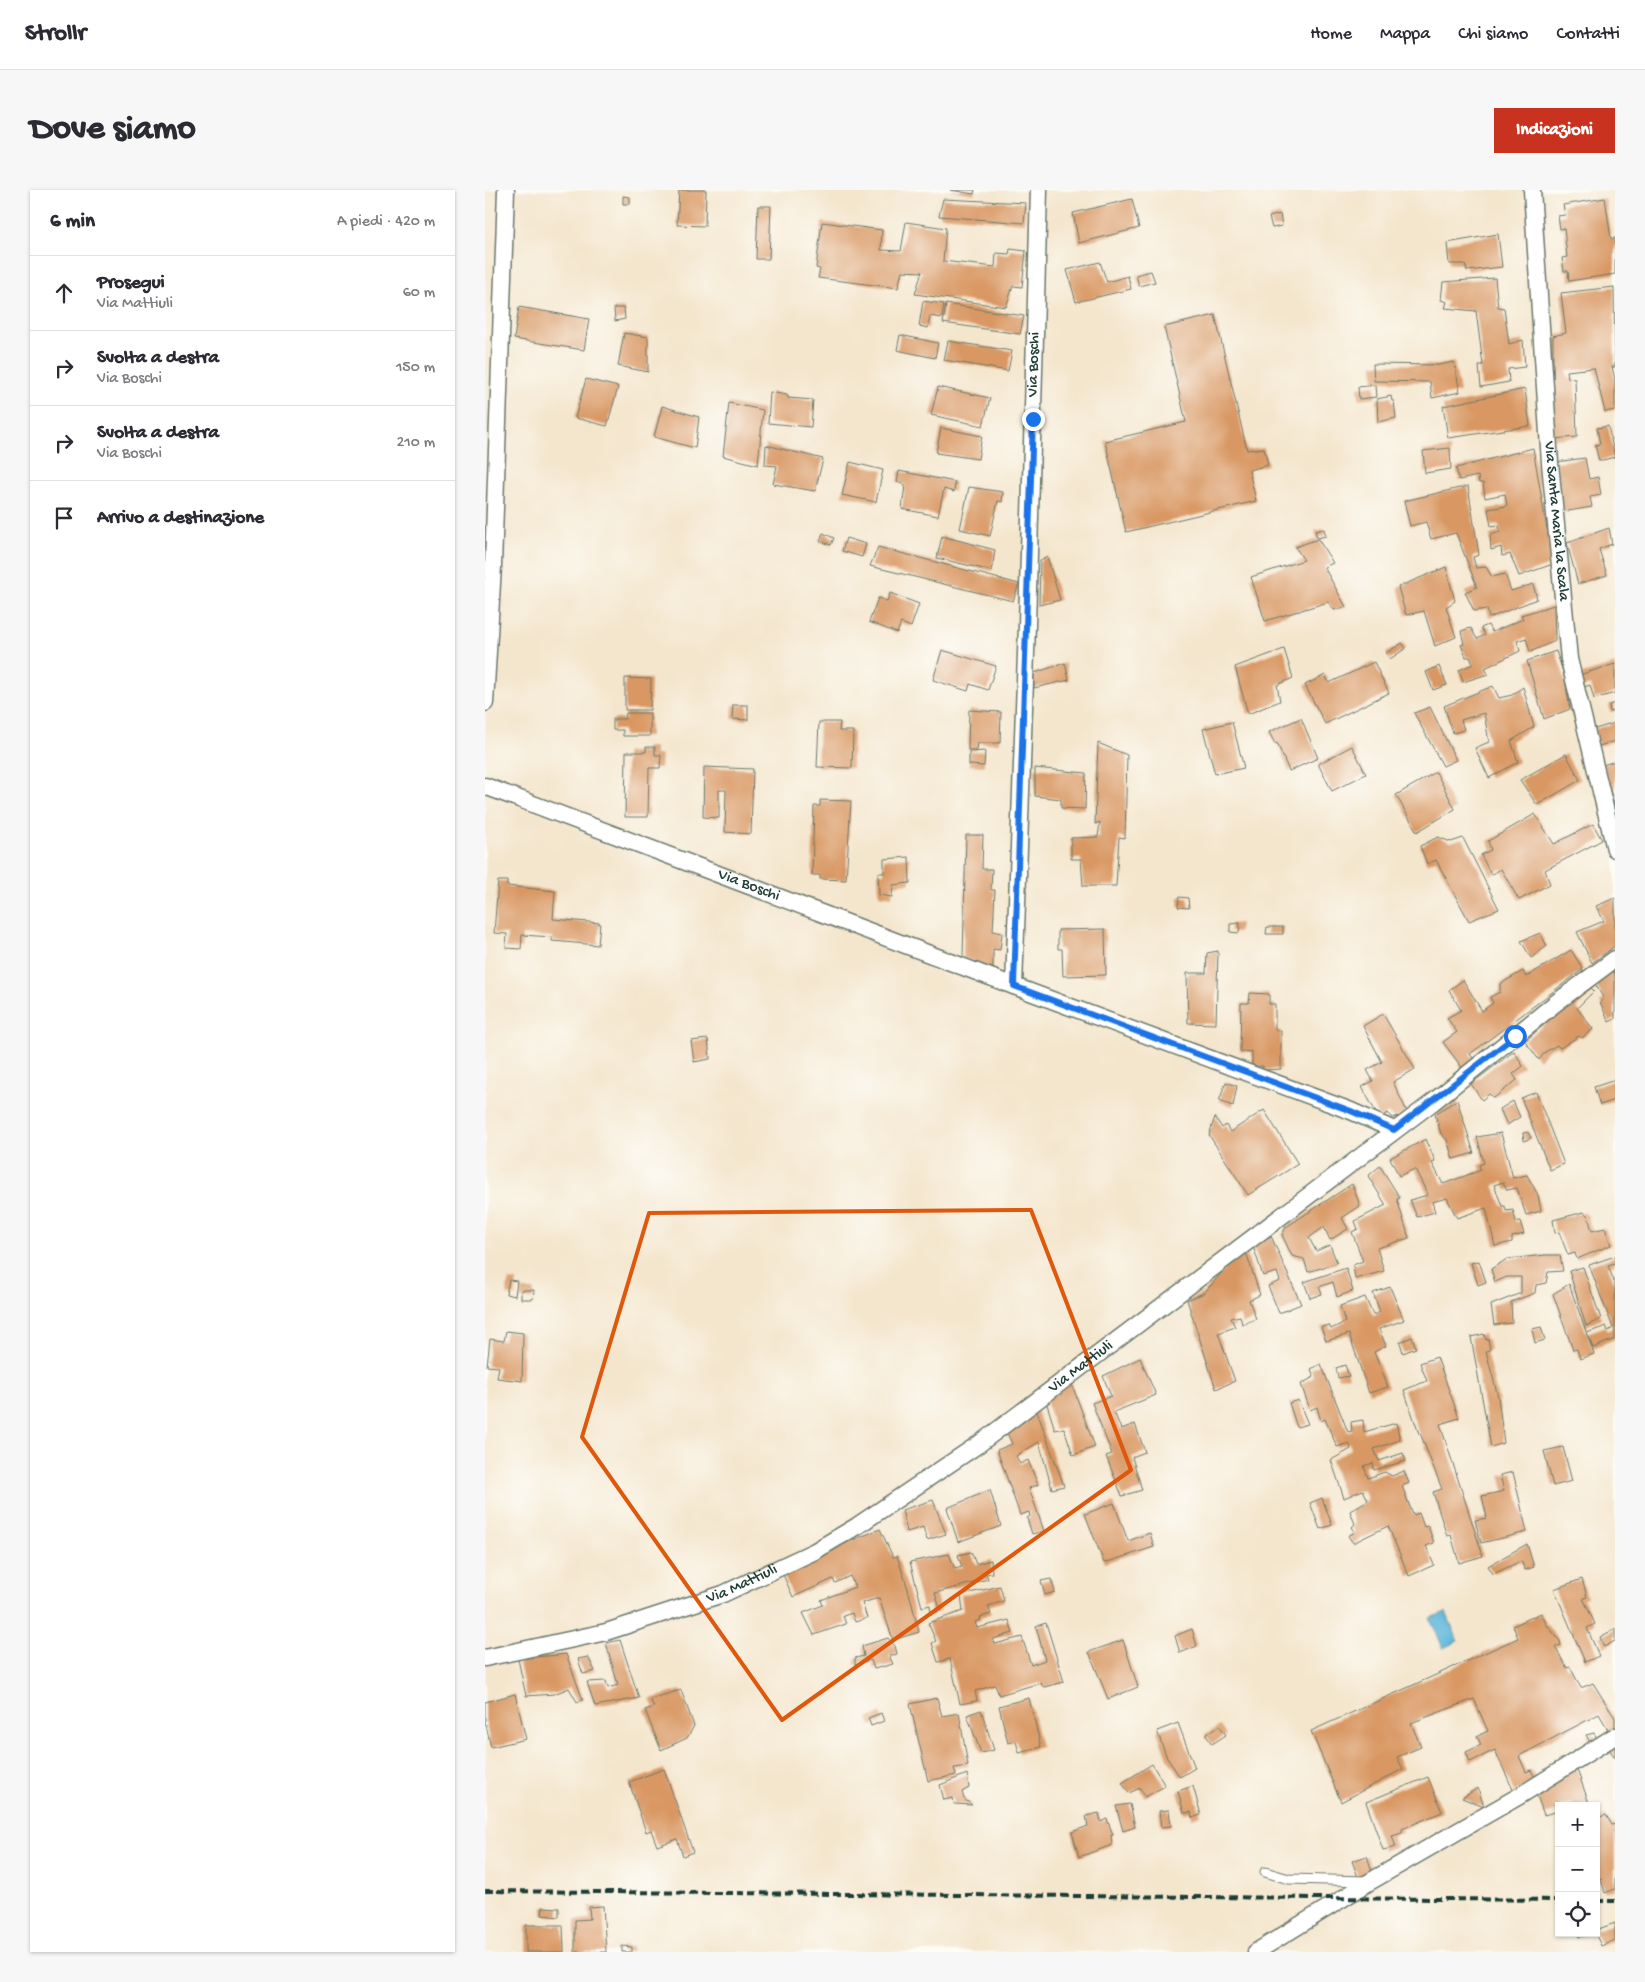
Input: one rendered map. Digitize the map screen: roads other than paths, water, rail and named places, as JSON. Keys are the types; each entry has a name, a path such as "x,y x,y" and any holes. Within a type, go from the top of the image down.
{"street":[{"path":"485,703 493,566 506,190"},
{"name":"Via Boschi","path":"1014,986 1027,625 1039,190"},
{"name":"Via Santa Maria la Scala","path":"1532,190 1550,463 1569,658 1615,849"},
{"name":"Via Boschi","path":"486,784 1014,986 1351,1111 1394,1130"},
{"name":"Via Mattiuli","path":"485,1658 607,1632 723,1594 815,1551 857,1526 979,1444 1394,1130 1615,959"},
{"path":"1256,1952 1371,1881 1521,1795 1615,1736"}],"lane":[{"path":"1265,1872 1289,1879 1371,1881"}],"water":[{"path":"1446,1612 1458,1641 1443,1648 1430,1618"}],"railway":[{"path":"485,1891 1555,1900"},
{"path":"1600,1901 1615,1901"}]}
